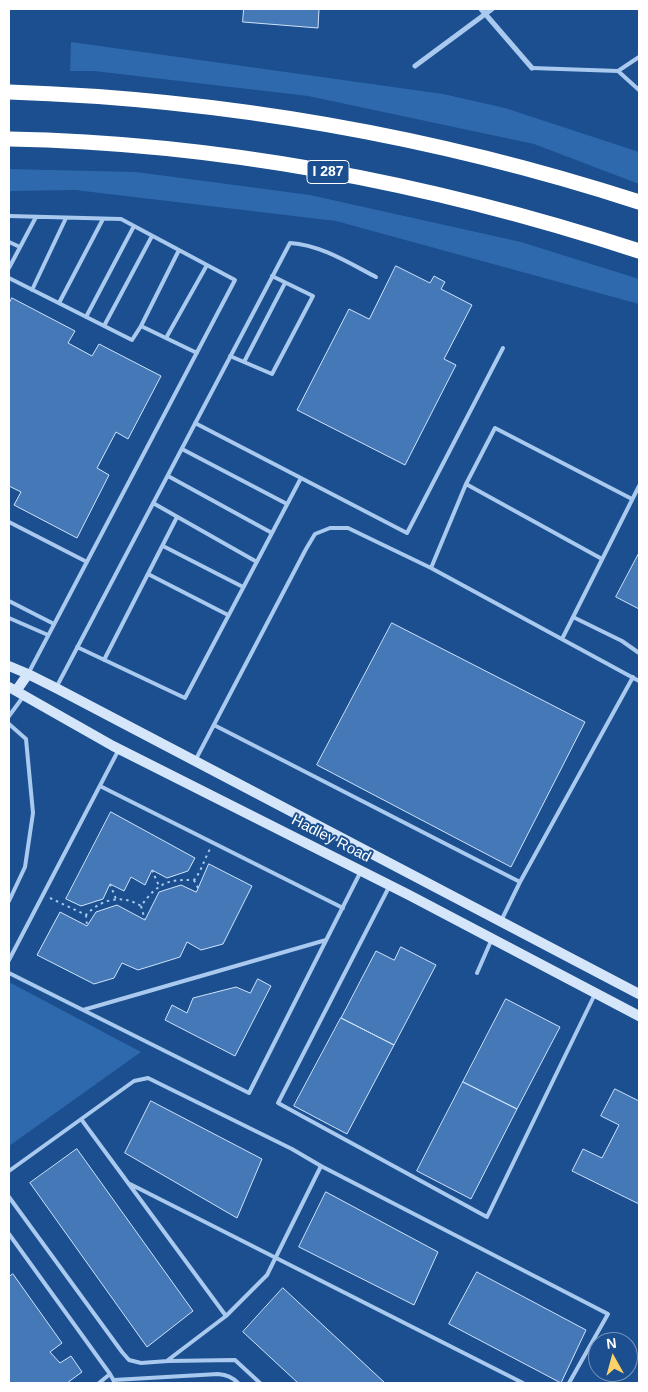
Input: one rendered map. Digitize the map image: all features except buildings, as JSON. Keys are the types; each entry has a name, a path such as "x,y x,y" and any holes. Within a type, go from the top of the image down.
{"highway":[{"path":"9,92 136,99 235,109 331,124 436,145 541,171 639,202"},
{"name":"I 287","path":"9,140 129,146 178,151 286,165 358,177 513,213 639,251"}],"main road":[{"name":"Hadley Road","path":"9,666 56,688 639,994"},
{"path":"16,691 28,674"},
{"name":"Hadley Road","path":"16,691 119,749 390,885 639,1016"}],"street":[{"path":"415,66 483,11 492,9"},
{"path":"483,11 532,68"}],"lane":[{"path":"532,68 618,71 639,56"},
{"path":"618,71 639,90"},
{"path":"9,216 121,219 236,280 28,674"},
{"path":"9,268 36,217"},
{"path":"32,290 66,218"},
{"path":"59,303 103,219"},
{"path":"86,317 134,226"},
{"path":"104,326 152,236"},
{"path":"9,242 20,247"},
{"path":"56,688 290,242 305,244 323,250 376,277"},
{"path":"9,278 132,340 141,326 178,250"},
{"path":"166,338 206,265"},
{"path":"230,356 272,374 313,296 272,276"},
{"path":"244,362 285,283"},
{"path":"141,326 197,353"},
{"path":"195,423 407,533 503,348"},
{"path":"431,568 466,484 495,428 632,499"},
{"path":"182,449 287,504"},
{"path":"168,476 272,534"},
{"path":"77,647 184,698 301,478"},
{"path":"466,484 602,559"},
{"path":"562,639 639,486"},
{"path":"153,503 257,562"},
{"path":"104,660 178,517"},
{"path":"9,522 87,562"},
{"path":"195,761 315,534 330,528 348,528 431,568 639,680"},
{"path":"163,546 243,587"},
{"path":"148,574 228,615"},
{"path":"9,600 54,624"},
{"path":"573,617 622,641 639,653"},
{"path":"9,618 48,635"},
{"path":"501,921 520,882 633,677"},
{"path":"9,716 16,691"},
{"path":"9,724 26,739 33,813 25,867 9,901"},
{"path":"214,725 520,882"},
{"path":"9,960 119,749"},
{"path":"100,786 342,908"},
{"path":"9,973 249,1093 361,871"},
{"path":"390,885 278,1102 487,1217 595,994"},
{"path":"477,973 492,939"},
{"path":"83,1010 326,940"},
{"path":"9,1171 134,1081 148,1078 292,1149 321,1166 608,1314 569,1383"},
{"path":"81,1119 226,1316"},
{"path":"168,1361 226,1316 267,1275 321,1166"},
{"path":"130,1184 523,1383"},
{"path":"9,1197 122,1352 130,1360 141,1363 235,1360 260,1383"},
{"path":"9,1234 114,1382 226,1374 238,1383"},
{"path":"99,1383 110,1374"}],"path":[{"path":"141,906 159,886 171,881 194,880 200,874 201,866 213,843"},
{"path":"152,870 159,886"},
{"path":"194,880 198,888"},
{"path":"110,884 116,900"},
{"path":"43,894 86,915"},
{"path":"86,915 104,903 122,898 134,901 141,906 145,920"},
{"path":"86,915 88,926"}],"shaded area":[{"path":"71,42 443,94 505,108 639,152 639,184 534,144 308,96 94,71 70,71"},
{"path":"9,169 136,172 310,195 521,242 639,279 639,304 336,221 75,190 9,191"},
{"path":"9,982 141,1052 9,1146"}]}
